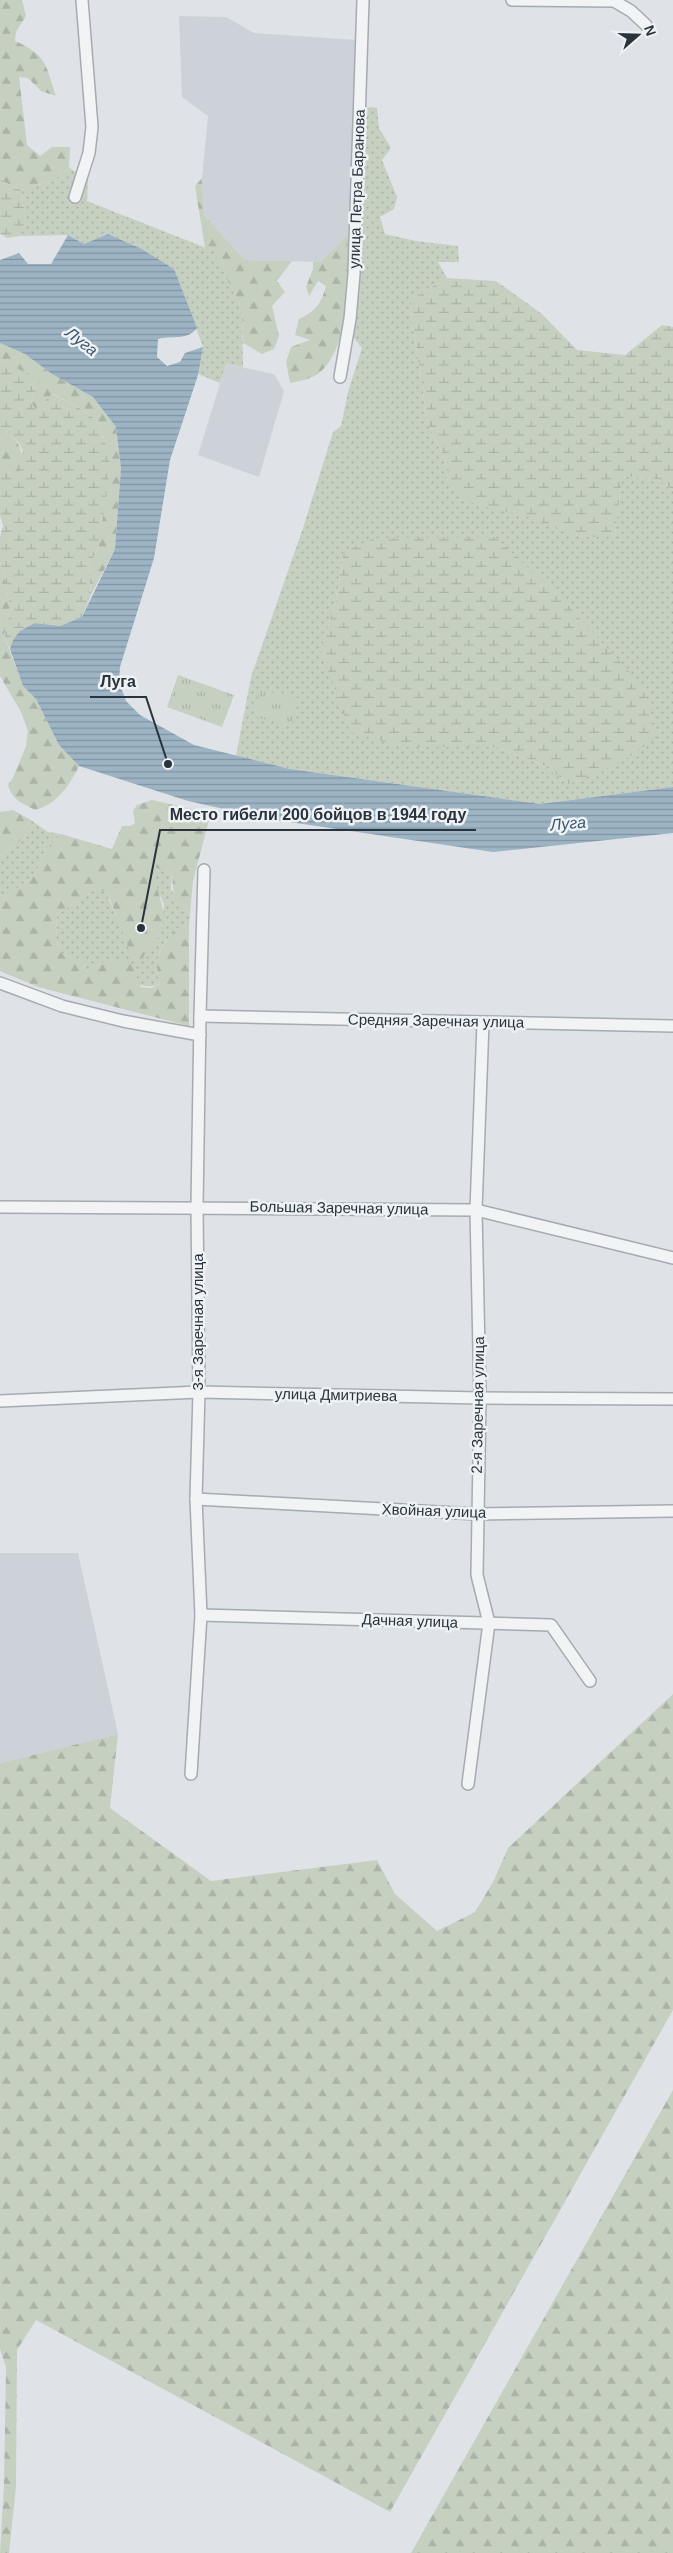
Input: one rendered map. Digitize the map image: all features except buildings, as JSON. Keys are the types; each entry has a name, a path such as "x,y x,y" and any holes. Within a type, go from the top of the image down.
{"street":[{"path":"75,197 89,153 92,126 82,0"},
{"name":"улица Петра Баранова","path":"340,377 350,319 354,274 363,0"},
{"path":"512,0 614,1 646,25"},
{"name":"3-я Заречная улица","path":"191,1774 201,1615 196,1499 199,1392 197,1206 204,870"},
{"path":"0,983 62,1006 123,1021 200,1036"},
{"name":"Средняя Заречная улица","path":"200,1016 673,1026"},
{"name":"2-я Заречная улица","path":"468,1784 489,1623 477,1575 476,1514 480,1398 476,1210 483,1022"},
{"name":"Большая Заречная улица","path":"0,1206 197,1206 476,1210 673,1258"},
{"name":"улица Дмитриева","path":"0,1401 199,1392 480,1398 673,1399"},
{"name":"Хвойная улица","path":"196,1499 476,1514 673,1511"},
{"name":"Дачная улица","path":"201,1615 551,1625 590,1681"}],"shaded area":[{"path":"179,16 226,17 254,33 357,40 352,231 320,262 245,260 204,215 202,178 208,116 182,97"},
{"path":"226,364 274,374 284,391 259,477 198,455"},
{"path":"0,1553 78,1553 118,1734 0,1763"}],"green space":[{"path":"0,0 22,0 26,16 16,32 15,41 34,51 44,62 56,96 41,91 28,78 19,77 27,145 40,156 52,147 70,147 69,168 53,181 21,190 4,182 0,172"},
{"path":"370,107 377,108 379,128 391,148 382,160 397,197 394,209 380,217 385,234 416,241 458,246 459,262 438,262 447,278 409,300 428,424 446,461 448,484 581,537 615,537 622,476 657,479 673,490 673,787 540,804 290,769 236,756 251,677 303,528 333,432 341,426 348,392 362,348 354,338 356,299 362,255 365,110","holes":["344,551 569,784 543,765 496,747 321,650 336,600"]},
{"path":"69,168 88,179 87,201 214,251 242,309 243,367 226,364 220,383 198,374 203,347 174,269 142,249 108,234 84,244 68,235 20,236 26,220 21,190 53,181"},
{"path":"0,172 4,182 21,190 26,220 20,236 7,238 0,234"},
{"path":"202,178 204,215 245,260 292,261 277,281 285,292 272,306 279,336 274,349 262,354 243,343 242,309 214,252 205,248 195,186"},
{"path":"352,231 347,307 337,346 330,361 319,373 302,381 290,383 286,362 291,347 310,340 295,335 299,319 310,313 317,306 326,286 318,281 309,296 306,287 313,269 313,262 320,262"},
{"path":"447,278 496,281 542,314 577,350 625,355 662,325 673,327 673,490 657,479 622,476 615,537 581,537 532,518 474,504 448,484 446,461 428,424 409,300"},
{"path":"0,343 25,354 52,374 93,397 116,427 121,468 115,549 91,595 89,566 99,546 108,449 96,420 85,411 53,394 36,409 31,403 33,394 15,368 0,360"},
{"path":"0,360 37,378 41,385 33,394 31,403 36,409 52,394 85,411 96,420 108,449 110,468 99,546 89,566 91,595 82,617 60,626 35,623 13,640 10,649 4,635 10,612 6,583 0,562 0,536 3,526 0,516 0,474 10,469 19,472 15,459 23,452 19,443 9,433 0,439"},
{"path":"9,433 17,442 21,451 19,472 0,474 0,439"},
{"path":"495,537 565,602 643,687 659,736 624,761 569,784 543,765 496,747 402,747 350,732 321,650 336,600 344,551 375,538"},
{"path":"0,562 6,583 10,612 4,635 23,686 36,699 59,745 79,766 56,799 35,810 15,798 8,785 13,778 26,746 28,731 21,712 0,676"},
{"path":"178,675 234,695 222,727 167,707"},
{"path":"260,690 298,698 292,726 254,717"},
{"path":"152,800 201,811 209,820 193,881 190,913 182,910 174,902 172,873 152,866 163,910 162,928 154,944 144,955 141,962 132,957 106,893 97,888 57,914 56,941 63,955 82,959 87,971 104,961 118,959 132,964 141,987 151,988 160,984 157,960 161,949 175,929 189,927 189,1026 38,987 0,971 0,902 36,873 45,850 61,834 112,849 122,826 131,826 135,823 133,811 137,805"},
{"path":"13,810 31,820 24,838 0,856 0,812"},
{"path":"31,820 48,832 61,834 45,850 36,873 0,902 0,856 24,838"},
{"path":"151,865 172,873 171,889 182,910 190,913 189,927 175,929 161,949 157,960 160,984 144,986 137,984 101,963 87,971 82,959 63,955 56,941 57,914 97,888 106,893 126,937 143,955 159,936 164,904 155,885"},
{"path":"673,1694 673,2010 390,2512 36,2320 17,2350 16,2487 9,2553 0,2553 4,2485 6,2367 0,2349 0,1763 118,1734 110,1808 211,1881 377,1860 395,1894 437,1931 475,1912 493,1882 508,1848"},
{"path":"673,2090 673,2553 411,2553 424,2530"}],"water":[{"path":"108,234 142,249 174,269 197,328 189,335 158,339 157,357 167,366 180,362 185,353 203,347 198,375 170,460 154,558 120,667 119,682 126,701 140,715 194,745 290,769 540,804 673,787 673,833 493,852 269,819 188,801 79,766 59,745 36,699 23,686 10,649 13,640 20,631 35,623 60,626 82,617 115,549 121,468 116,427 93,397 52,374 25,354 0,343 0,260 19,253 28,264 51,264 68,235 84,244"}],"place":[{"name":"Луга","path":"168,764"},
{"name":"Место гибели 200 бойцов в 1944 году","path":"141,928"}]}
